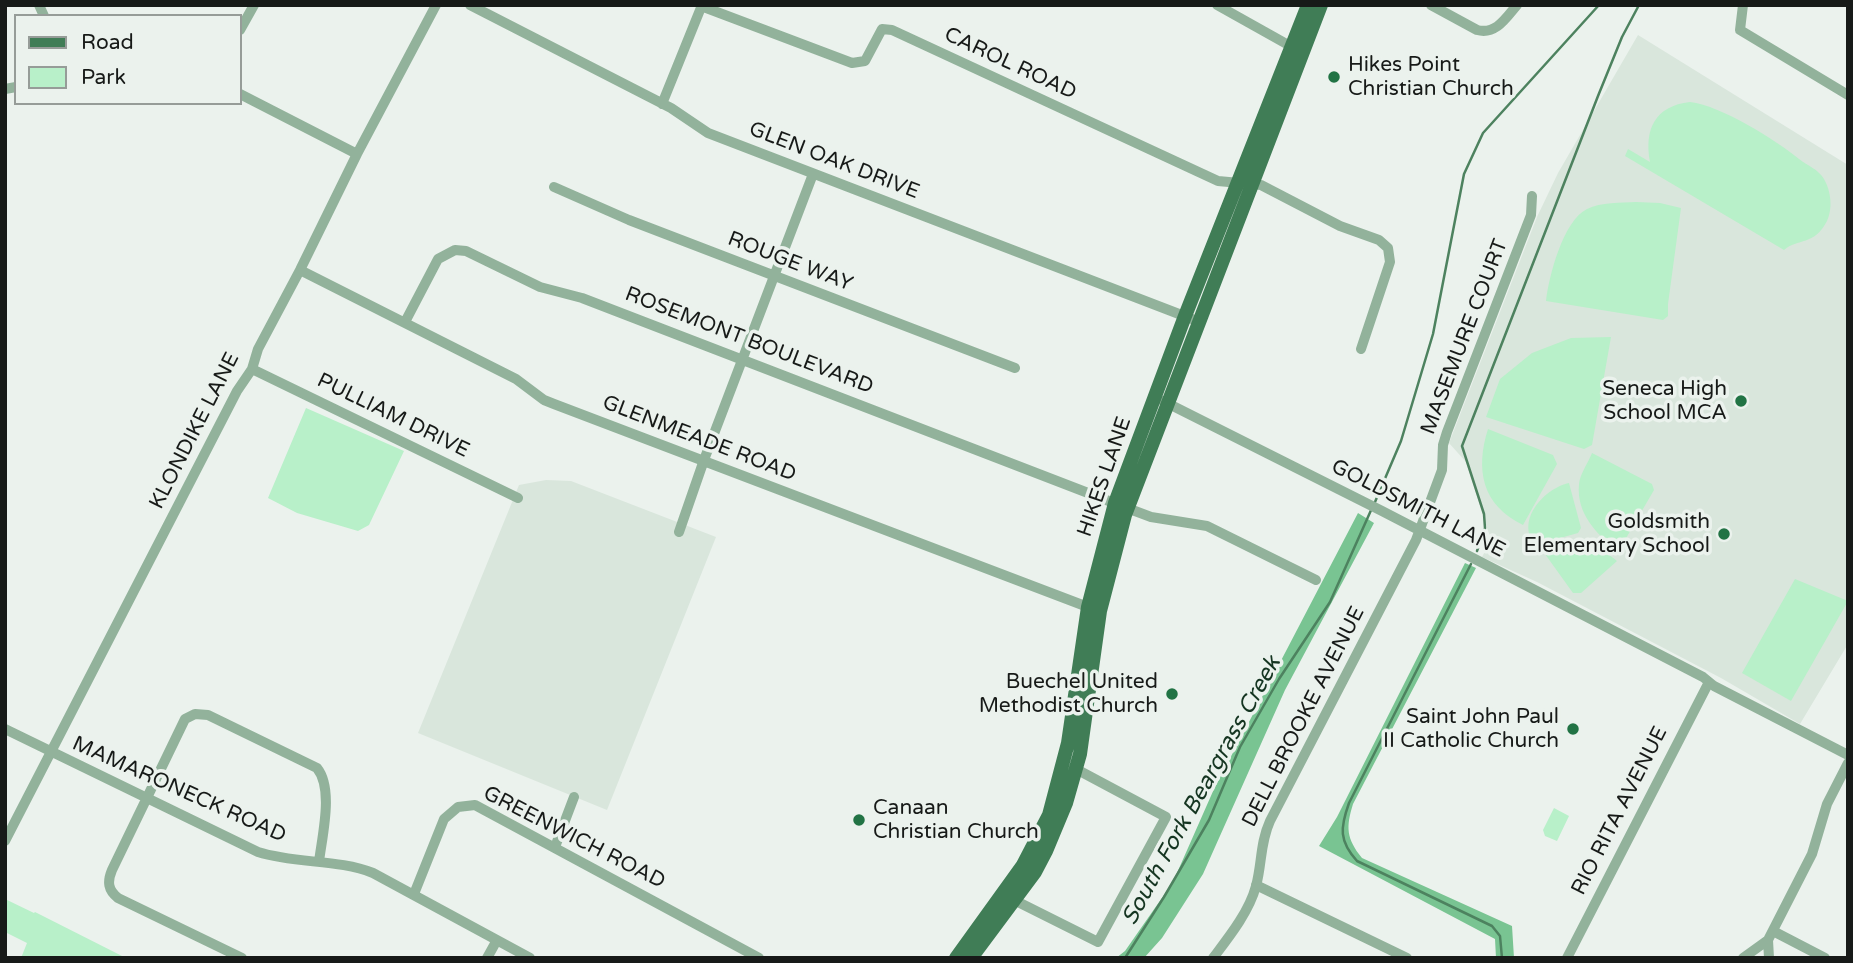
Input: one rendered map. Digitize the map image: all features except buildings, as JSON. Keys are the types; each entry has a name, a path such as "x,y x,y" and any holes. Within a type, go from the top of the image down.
{"main road":[{"name":"HIKES LANE","path":"1245,184 1308,5"},
{"name":"HIKES LANE","path":"956,958 1023,865 1049,815 1068,743 1094,609 1121,505 1245,184 1321,5"},
{"name":"HIKES LANE","path":"971,958 1046,851 1066,803 1085,724 1094,609"}],"street":[{"path":"242,26 254,5"},
{"name":"KLONDIKE LANE","path":"5,841 237,391 252,369 258,349 356,154 436,5"},
{"name":"GLEN OAK DRIVE","path":"470,5 662,104 708,133 1191,319"},
{"path":"1217,5 1292,47"},
{"path":"1430,5 1477,30 1486,32 1498,26 1517,5"},
{"path":"1743,5 1741,30 1848,95"},
{"path":"662,104 701,6"},
{"name":"CAROL ROAD","path":"701,6 852,63 864,61 881,29 892,30 1218,181 1245,184"},
{"path":"242,95 356,154"},
{"path":"679,531 813,174"},
{"path":"1245,184 1261,185 1340,226 1379,240 1388,248 1390,257 1387,270 1361,349"},
{"name":"ROUGE WAY","path":"554,187 629,220 1014,368"},
{"name":"MASEMURE COURT","path":"1419,531 1442,470 1443,445 1447,432 1531,215 1532,195"},
{"name":"ROSEMONT BOULEVARD","path":"405,322 438,259 450,251 461,250 540,287 582,298 1151,517 1207,527 1316,580"},
{"name":"GLENMEADE ROAD","path":"300,270 516,379 544,400 1094,609"},
{"name":"PULLIAM DRIVE","path":"252,369 518,498"},
{"name":"GOLDSMITH LANE","path":"1161,400 1382,511 1848,755"},
{"name":"DELL BROOKE AVENUE","path":"1213,958 1232,932 1256,885 1261,846 1270,821 1419,531"},
{"name":"RIO RITA AVENUE","path":"1567,958 1709,682"},
{"path":"242,958 118,898 110,889 109,877 184,721 195,713 208,715 307,762 322,775 326,793 319,862"},
{"name":"MAMARONECK ROAD","path":"5,729 51,754 258,852 290,860 362,868 530,958"},
{"path":"1769,958 1771,936 1812,854 1827,804 1848,763"},
{"path":"1014,900 1098,942 1166,817 1076,769"},
{"path":"555,847 575,797"},
{"name":"GREENWICH ROAD","path":"414,894 444,819 458,807 481,807 759,958"},
{"path":"1256,885 1407,958"},
{"path":"1743,958 1771,936"},
{"path":"1771,936 1825,958"},
{"path":"487,958 497,940"}],"shaded area":[{"path":"1638,35 1848,165 1848,644 1800,724 1721,678 1537,582 1482,557 1491,540 1466,462 1449,443 1537,217 1558,173"},
{"path":"546,480 571,481 716,537 607,810 418,733 519,485"}],"green space":[{"path":"1690,102 1717,110 1748,125 1819,173 1828,189 1831,205 1827,221 1817,234 1784,250 1625,156 1628,149 1650,162 1649,139 1655,121 1668,108"},
{"path":"1660,203 1681,208 1668,316 1663,320 1546,301 1559,250 1578,215 1598,205"},
{"path":"1611,337 1592,445 1584,449 1486,417 1500,379 1532,353 1571,338"},
{"path":"306,408 404,451 369,525 358,531 297,513 268,498"},
{"path":"1488,429 1553,455 1557,464 1523,525 1498,507 1485,485 1482,458"},
{"path":"1592,453 1652,484 1654,490 1618,552 1596,530 1581,505 1580,480"},
{"path":"1569,483 1581,528 1578,533 1535,545 1528,525 1535,506 1551,491"},
{"path":"1358,513 1374,523 1285,690 1203,874 1162,938 1144,958 1116,958 1125,951 1173,882 1214,789"},
{"path":"1590,540 1617,561 1581,593 1573,593 1545,554 1558,544"},
{"path":"1465,563 1476,568 1353,804 1349,832 1362,858 1512,926 1514,958 1496,958 1495,939 1319,846 1337,817"},
{"path":"1795,579 1848,601 1791,701 1742,673"},
{"path":"1554,808 1569,816 1557,841 1545,836 1543,830"},
{"path":"5,899 126,958 21,958 27,943 5,932"}],"waterway":[{"name":"South Fork Beargrass Creek","path":"1375,502 1401,441 1433,334 1464,174 1483,133 1599,5"},
{"path":"1477,551 1485,528 1484,514 1462,446 1598,96 1622,37 1639,5"},
{"name":"South Fork Beargrass Creek","path":"1125,958 1209,820 1240,747 1279,679 1330,602 1372,508"},
{"path":"1471,564 1349,803 1343,834 1347,847 1357,861 1492,926 1500,936 1502,958"}],"place":[{"name":"Hikes Point Christian Church","path":"1334,77"},
{"name":"Seneca High School MCA","path":"1741,401"},
{"name":"Goldsmith Elementary School","path":"1724,534"},
{"name":"Buechel United Methodist Church","path":"1172,694"},
{"name":"Saint John Paul II Catholic Church","path":"1573,729"},
{"name":"Canaan Christian Church","path":"859,820"}]}
